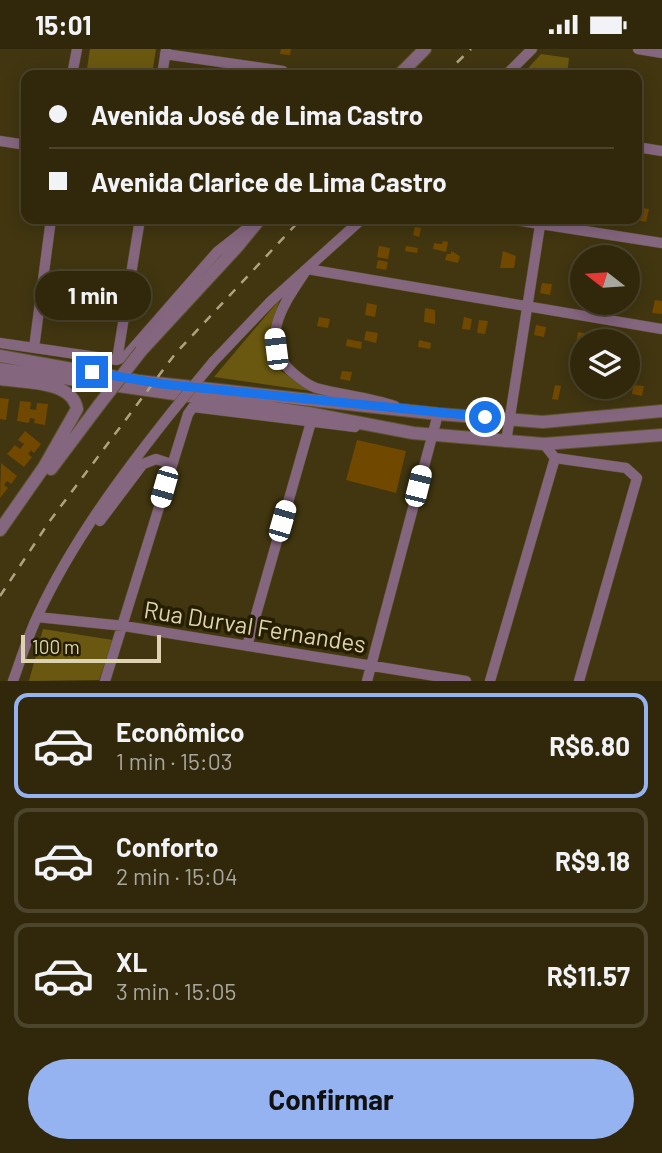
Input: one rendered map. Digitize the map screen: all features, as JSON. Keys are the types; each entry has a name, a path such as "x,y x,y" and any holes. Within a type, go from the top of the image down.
{"street":[{"path":"73,70 77,49"},
{"path":"404,70 425,49"},
{"path":"511,70 532,49"},
{"path":"638,49 662,53"},
{"path":"163,70 165,52 246,70"},
{"path":"0,141 21,144"},
{"path":"642,148 662,151"},
{"path":"34,348 50,224"},
{"path":"117,360 139,224"},
{"path":"0,342 117,360 126,356 217,252 253,224"},
{"path":"0,530 141,351 255,224"},
{"path":"13,681 37,617 58,577 124,473 213,362 271,301 356,224"},
{"path":"506,442 540,224"},
{"path":"552,224 662,243"},
{"path":"307,269 662,329"},
{"path":"307,269 275,325 276,349 285,367 313,387 359,395 408,410"},
{"path":"124,323 129,331 142,335"},
{"path":"0,356 413,433 544,444 662,435"},
{"path":"0,369 309,412"},
{"path":"0,379 62,389 76,401 78,409 44,467 0,530"},
{"path":"105,681 124,626 171,464 188,414 198,406 309,412 408,410 543,422 662,411"},
{"path":"247,646 309,412"},
{"path":"366,681 438,414"},
{"path":"544,444 555,458 626,468 637,478 579,681"},
{"path":"490,681 555,458"},
{"path":"58,577 143,464 156,459 171,464"},
{"name":"Rua Durval Fernandes","path":"37,617 124,626 466,681"}],"shaded area":[{"path":"90,49 156,49 153,70 87,70"},
{"path":"541,54 569,58 568,70 527,70"},
{"path":"280,299 265,344 275,367 311,391 214,377"},
{"path":"43,629 113,640 99,680 29,681"}],"building":[{"path":"281,49 291,49 290,55 280,54"},
{"path":"642,208 649,209 646,222 642,221"},
{"path":"415,227 421,228 419,237 413,235"},
{"path":"443,241 448,242 446,252 433,249 434,243 442,244"},
{"path":"379,246 390,248 388,259 377,257"},
{"path":"406,246 418,248 417,253 405,251"},
{"path":"451,251 460,256 458,263 445,260"},
{"path":"503,251 516,256 514,268 500,268"},
{"path":"378,260 388,262 386,270 376,268"},
{"path":"542,283 552,284 550,295 540,293"},
{"path":"655,300 662,301 662,314 652,313"},
{"path":"367,303 377,305 375,317 365,315"},
{"path":"425,308 435,310 435,324 424,322"},
{"path":"319,317 330,319 328,328 317,326"},
{"path":"464,317 472,319 470,330 462,329"},
{"path":"479,320 488,321 485,334 477,333"},
{"path":"536,325 546,327 544,337 534,335"},
{"path":"366,331 378,333 376,343 364,340"},
{"path":"347,339 362,342 361,349 346,346"},
{"path":"419,340 431,343 430,349 418,347"},
{"path":"342,371 352,372 350,381 340,379"},
{"path":"555,385 561,386 558,400 552,399"},
{"path":"0,398 9,399 6,420 0,419"},
{"path":"20,401 31,402 30,409 36,410 37,403 48,404 45,425 34,423 35,419 30,418 29,423 17,421"},
{"path":"25,431 41,444 34,453 31,450 28,454 32,457 24,467 7,454 15,445 20,449 24,444 18,440"},
{"path":"357,440 406,451 396,493 346,480"},
{"path":"1,463 17,476 11,484 7,481 4,485 8,488 0,498"}],"railway":[{"path":"449,70 471,49"},
{"path":"0,596 49,522 175,354 296,224"}],"route":[{"path":"92,372 162,384 485,417"}]}
